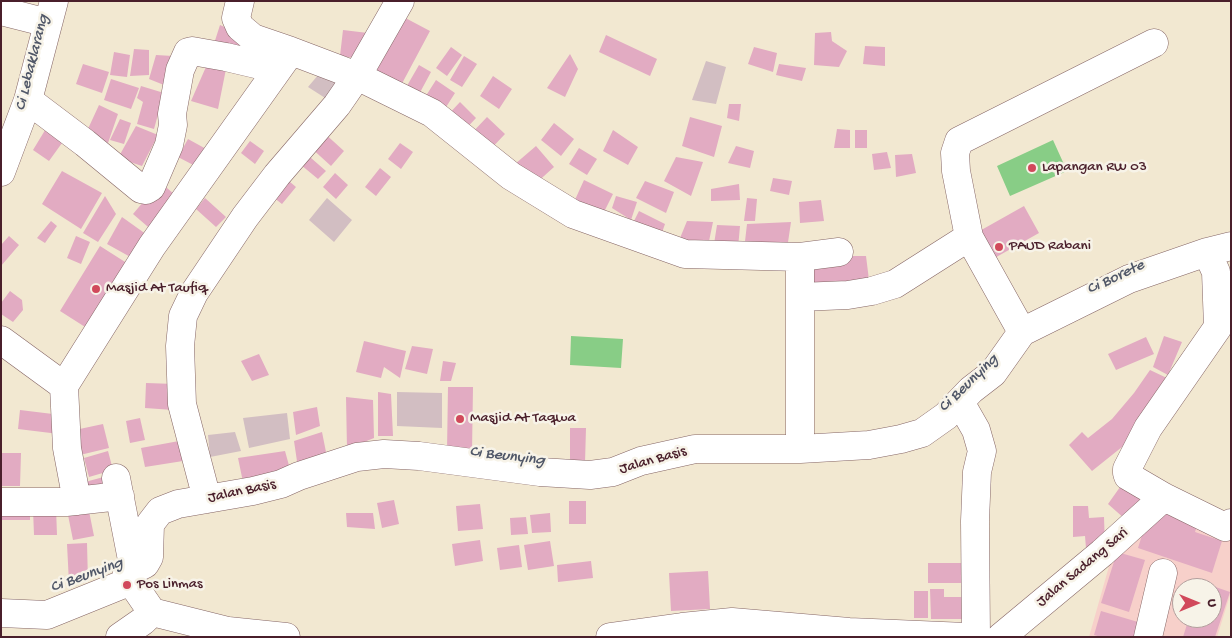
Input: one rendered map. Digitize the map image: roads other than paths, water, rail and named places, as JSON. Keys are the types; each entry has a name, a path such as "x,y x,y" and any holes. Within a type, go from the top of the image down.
{"street":[{"path":"240,1 236,18 240,27 284,60"},
{"path":"207,499 182,404 180,346 183,316 194,294 245,217 277,175 337,105 358,76 400,1"},
{"path":"1,11 51,12 34,105 1,172"},
{"path":"1022,332 969,237 956,171 955,153 959,141 1154,43"},
{"path":"34,105 85,143 140,189 146,190 151,186 169,145 173,125 172,114 180,70 188,52 192,51 226,58 284,60 358,76 432,113 511,176 573,214 685,254 800,257 839,252"},
{"path":"77,501 66,448 64,386 152,246 284,60"},
{"path":"800,297 872,291 895,284 969,237"},
{"path":"1215,255 1218,327 1148,428 1128,469 1128,476 1164,497 1225,527 1231,523"},
{"name":"Jalan Basis","path":"130,576 145,564 148,557 150,524 160,511 178,504 253,491 281,484 299,476 357,457 384,454 420,456 540,472 590,475 613,472 641,461 695,449 800,449 869,445 902,439 922,433 946,416 972,390 993,373 1022,332 1128,279 1215,255"},
{"path":"800,257 800,449"},
{"path":"1,340 64,386"},
{"path":"960,402 976,430 982,451 977,472 976,637"},
{"path":"1,502 77,501 118,486 125,515 130,576 152,612 228,631 286,637"},
{"name":"Jalan Sadang Sari","path":"1001,637 1102,553 1164,497"},
{"path":"1148,637 1163,573"},
{"path":"1,612 47,615 130,576"},
{"path":"120,637 143,621 152,612"},
{"path":"610,637 732,622 849,632 966,637"}],"place":[{"name":"Lapangan RW 03","path":"1032,168"},
{"name":"PAUD Rabani","path":"999,247"},
{"name":"Masjid At Taufiq","path":"96,289"},
{"name":"Masjid At Taqwa","path":"460,419"},
{"name":"Pos Linmas","path":"127,585"}],"water label":[{"name":"Ci Lebaklarang","path":"33,63"},
{"name":"Ci Borete","path":"1116,278"},
{"name":"Ci Beunying","path":"969,384"},
{"name":"Ci Beunying","path":"507,457"},
{"name":"Ci Beunying","path":"87,576"}]}
